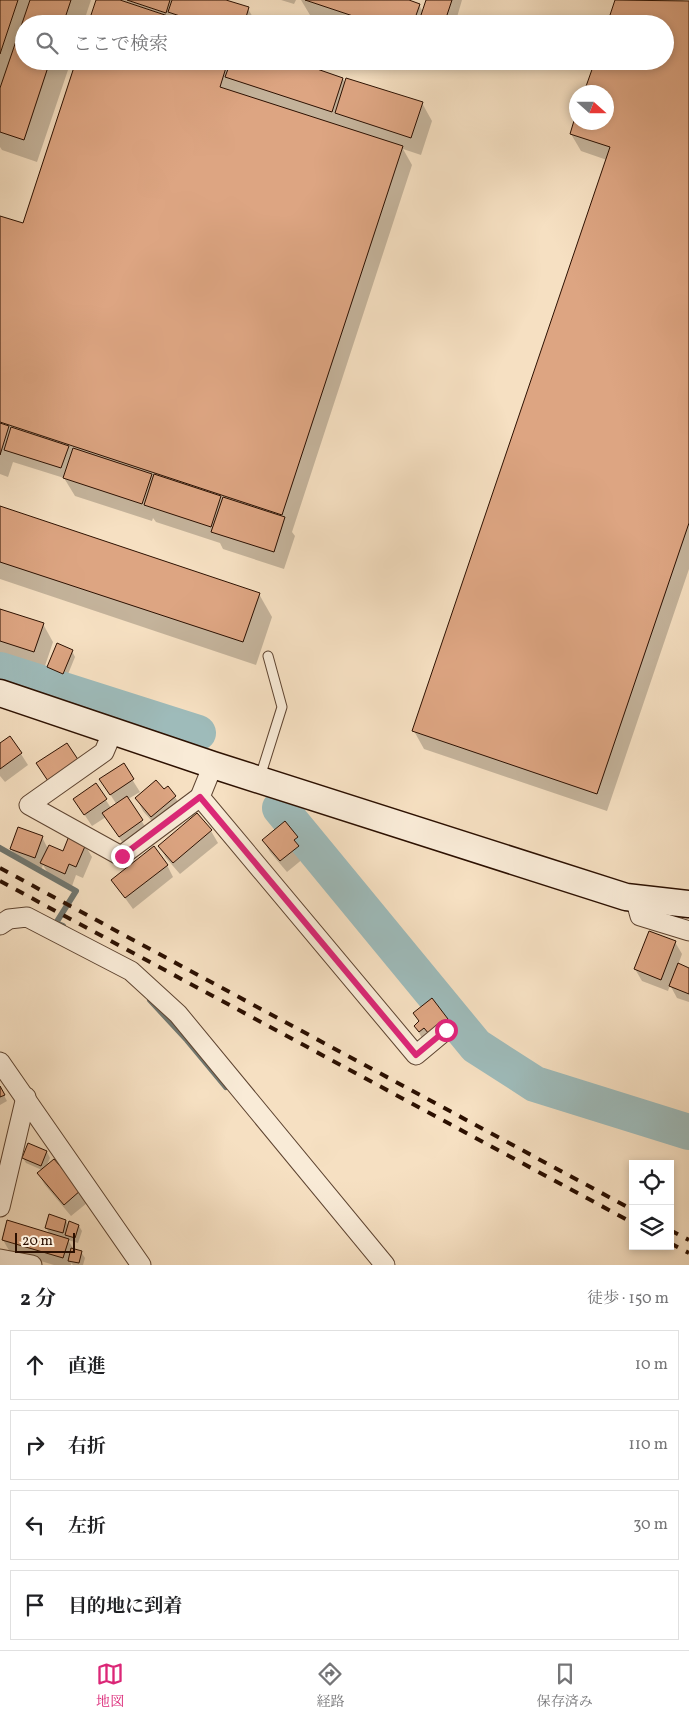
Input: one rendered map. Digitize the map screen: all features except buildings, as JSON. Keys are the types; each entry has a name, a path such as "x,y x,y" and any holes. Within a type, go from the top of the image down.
{"street":[{"path":"0,693 213,765 616,894 689,904"},
{"path":"113,731 104,752 30,804 122,856 200,797 213,765"},
{"path":"200,797 416,1055 446,1030"},
{"path":"635,898 640,916 689,931"},
{"path":"0,925 9,919 27,917 131,971 178,1014 385,1265"},
{"path":"0,1062 141,1265"},
{"path":"0,1207 26,1097"},
{"path":"0,1259 32,1265"}],"lane":[{"path":"259,779 282,707 268,656"}],"waterway":[{"path":"0,670 198,733"},
{"path":"280,808 476,1046 535,1084 689,1132"},
{"path":"0,848 76,891 56,923 63,926"},
{"path":"150,1000 187,1040 226,1087"}],"railway":[{"path":"0,868 629,1208"},
{"path":"0,881 629,1221"},
{"path":"674,1232 689,1240"},
{"path":"674,1245 689,1253"}],"route":[{"path":"122,856 200,797 416,1055 446,1030"}]}
